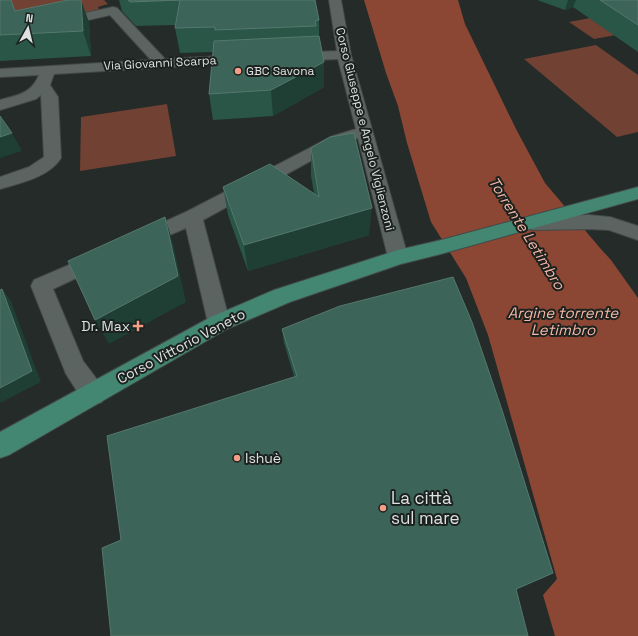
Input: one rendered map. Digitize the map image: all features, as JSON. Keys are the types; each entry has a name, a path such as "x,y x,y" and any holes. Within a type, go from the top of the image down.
{"main road":[{"path":"584,215 638,193"},
{"name":"Corso Vittorio Veneto","path":"0,446 219,323 282,296 398,257 533,223"}],"street":[{"name":"Corso Giuseppe e Angelo Viglienzoni","path":"335,0 344,55 398,257"},
{"path":"49,25 113,11 161,63"},
{"path":"282,58 344,55"},
{"name":"Via Giovanni Scarpa","path":"0,73 252,59"},
{"path":"0,105 31,96 42,86 48,70"},
{"path":"0,183 32,172 46,165 53,158 50,97 46,89 42,86"},
{"path":"93,394 74,367 41,286 193,216 339,139 365,131"},
{"path":"533,223 584,215 638,232"},
{"path":"193,216 219,323"}],"shaded area":[{"path":"0,0 104,0 108,4 98,7 100,12 33,27 0,15"},
{"path":"622,12 638,31 594,39 569,22"},
{"path":"596,45 638,75 638,132 617,137 524,59"},
{"path":"167,104 176,156 80,171 81,117"}],"water":[{"name":"Argine torrente Letimbro","path":"364,0 458,0 465,24 516,129 545,183 611,260 638,298 638,636 555,636 543,595 557,579 488,335 466,278 431,222 407,143 398,106 386,73"}],"building":[{"path":"0,0 11,0 15,11 68,0 81,0 83,31 0,35"},
{"path":"128,0 180,0 130,2"},
{"path":"180,0 315,0 319,20 315,21 316,26 215,30 215,27 175,28"},
{"path":"600,0 638,0 638,25"},
{"path":"319,36 324,62 271,90 209,94 214,41"},
{"path":"0,116 12,133 0,137"},
{"path":"354,133 372,208 244,245 223,187 270,164 319,197 311,148 330,137"},
{"path":"165,217 178,276 95,320 68,261"},
{"path":"453,277 472,322 502,410 553,573 516,589 528,636 111,636 102,548 121,540 107,436 297,376 282,329 340,306"},
{"path":"2,289 32,371 0,388 0,290"}],"place":[{"name":"GBC Savona","path":"238,71"},
{"name":"Dr. Max","path":"138,326"},
{"name":"Ishuè","path":"237,458"},
{"name":"La città sul mare","path":"383,508"}],"water label":[{"name":"Torrente Letimbro","path":"527,233"}]}
